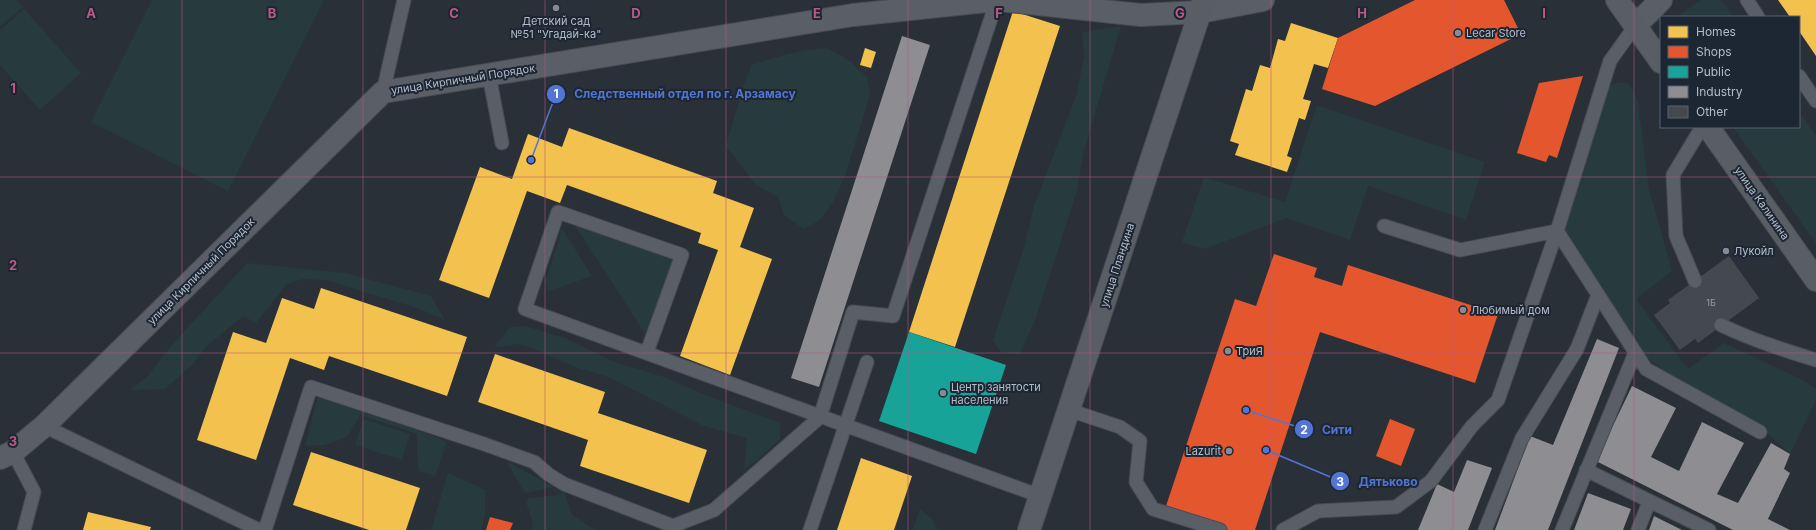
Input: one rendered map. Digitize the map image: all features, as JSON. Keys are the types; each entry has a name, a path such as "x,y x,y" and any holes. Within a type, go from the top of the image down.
{"street":[{"name":"улица Кирпичный Порядок","path":"6,455 44,426 383,92 853,15 998,0 1141,15 1202,6 1263,0"},
{"path":"1617,0 1660,61"},
{"path":"1635,26 1661,0"},
{"name":"улица Пландина","path":"1029,530 1202,6"},
{"name":"улица Калинина","path":"1709,128 1816,280"}],"lane":[{"path":"383,92 404,0"},
{"path":"265,530 311,386 534,462 548,474 564,484 673,526 714,510 820,417 853,312 893,316 998,0"},
{"path":"1747,0 1757,16"},
{"path":"1283,530 1318,511 1396,507 1431,480 1472,426 1498,400 1556,231 1610,61 1635,26"},
{"path":"489,75 502,143"},
{"path":"1800,77 1816,101"},
{"path":"1694,281 1676,236 1673,175 1701,128"},
{"path":"648,352 682,255 558,212 525,309 648,352 820,417 1040,496"},
{"path":"1384,226 1460,250 1556,231"},
{"path":"1556,231 1634,353 1646,369 1760,432"},
{"path":"1485,530 1522,438 1577,349 1598,295"},
{"path":"1721,325 1767,345 1816,360"},
{"path":"1562,530 1634,353"},
{"path":"810,530 867,362"},
{"path":"1069,410 1120,426 1140,441 1136,482 1153,509 1220,530"},
{"path":"44,426 259,530"},
{"path":"6,455 34,492 24,530"},
{"path":"1586,470 1708,530"},
{"path":"1638,530 1649,502"}],"green space":[{"path":"0,0 17,0 23,7 0,27"},
{"path":"152,0 324,0 228,191 91,122"},
{"path":"1701,0 1721,0 1732,16 1678,16"},
{"path":"24,9 81,73 40,110 0,65 0,30"},
{"path":"1121,26 1084,151 1076,194 1036,318 1019,355 1001,352 993,341 1024,248 1034,206 1076,96 1084,57 1082,32"},
{"path":"827,48 850,61 867,77 870,95 845,176 833,202 820,220 804,229 784,215 778,197 756,185 726,146 744,84 752,65 789,54"},
{"path":"1616,83 1627,83 1633,90 1638,102 1649,189 1672,271 1636,299 1688,369 1724,343 1803,380 1816,389 1816,400 1790,454 1757,423 1677,382 1643,354 1561,231 1607,88"},
{"path":"1317,105 1485,162 1466,220 1368,186 1350,240 1286,218 1205,249 1182,242 1204,177 1285,202"},
{"path":"1800,113 1816,136 1816,243 1734,128 1800,128"},
{"path":"571,219 674,256 647,337"},
{"path":"562,228 592,276 549,291 545,283"},
{"path":"247,263 345,273 431,296 445,320 420,309 326,280 303,279 287,284 256,323 243,316 207,346 192,365 165,389 130,390 147,377 170,347"},
{"path":"525,326 565,338 615,362 664,377 710,397 780,423 780,439 756,461 744,468 747,438 704,426 606,376 578,368 534,349 518,344 494,348 510,327"},
{"path":"318,395 415,429 447,442 435,476 419,471 417,434 360,415 347,437 325,445 305,446"},
{"path":"364,419 410,434 402,460 355,445"},
{"path":"506,461 554,487 525,493"},
{"path":"448,473 485,490 485,516 481,530 431,530"},
{"path":"564,491 572,515 595,530 531,530 533,523 526,502 529,498 557,495"},
{"path":"920,509 932,519 938,530 913,530"}],"building: Homes":[{"path":"1778,0 1816,0 1816,56 1800,32 1800,16 1789,16"},
{"path":"1013,11 1060,26 955,347 909,332"},
{"path":"1291,23 1338,38 1328,68 1314,64 1303,99 1311,101 1305,120 1299,118 1287,156 1292,158 1287,172 1235,155 1239,144 1230,141 1246,89 1252,91 1260,65 1270,68 1278,39 1285,41"},
{"path":"865,48 876,52 871,68 860,65"},
{"path":"569,128 717,181 713,193 754,208 740,247 772,259 730,375 680,356 718,250 698,243 701,233 567,185 560,203 527,191 489,298 439,280 480,167 512,179 528,134 562,147"},
{"path":"321,288 467,337 447,396 329,356 324,370 290,358 256,460 197,440 233,332 266,343 282,298 314,309"},
{"path":"495,354 605,392 598,413 707,450 689,503 580,466 588,440 478,402"},
{"path":"311,452 420,488 406,530 369,530 293,505"},
{"path":"861,458 912,476 894,530 837,530"},
{"path":"88,512 151,527 150,530 83,530"}],"building: Shops":[{"path":"1415,0 1504,0 1521,34 1375,106 1322,89 1338,38"},
{"path":"1583,76 1557,158 1549,155 1546,162 1517,153 1539,83"},
{"path":"1274,254 1317,268 1314,277 1342,286 1348,265 1498,314 1475,383 1320,332 1255,530 1229,530 1165,509 1235,299 1256,306"},
{"path":"1390,419 1415,429 1401,466 1376,456"},
{"path":"490,517 513,523 510,530 486,530"}],"building: Public":[{"name":"Центр занятости населения","path":"909,332 1006,365 976,454 879,421"}],"building: Industry":[{"path":"902,36 930,45 819,387 791,378"},
{"path":"1597,339 1619,348 1548,530 1495,530 1530,436 1553,445"},
{"path":"1632,386 1676,408 1651,457 1679,471 1702,422 1744,443 1717,494 1738,503 1771,443 1790,454 1784,469 1790,473 1768,519 1790,530 1733,530 1596,461"},
{"path":"1467,460 1492,468 1468,530 1418,530 1437,484 1454,492"},
{"path":"1588,493 1631,509 1623,530 1574,530"},
{"path":"1654,516 1682,530 1649,530"}],"building: Other":[{"path":"1729,256 1759,298 1698,343 1695,339 1680,350 1654,315 1670,303 1668,300"}],"place":[{"name":"Детский сад №51 \"Угадай-ка\"","path":"556,8"},
{"name":"Lecar Store","path":"1458,33"},
{"name":"Следственный отдел по г. Арзамасу","path":"531,160"},
{"name":"Лукойл","path":"1726,251"},
{"name":"Любимый дом","path":"1463,310"},
{"name":"ТриЯ","path":"1228,351"},
{"name":"Центр занятости населения","path":"943,393"},
{"name":"Сити","path":"1246,410"},
{"name":"Дятьково","path":"1266,450"},
{"name":"Lazurit","path":"1229,451"}]}
